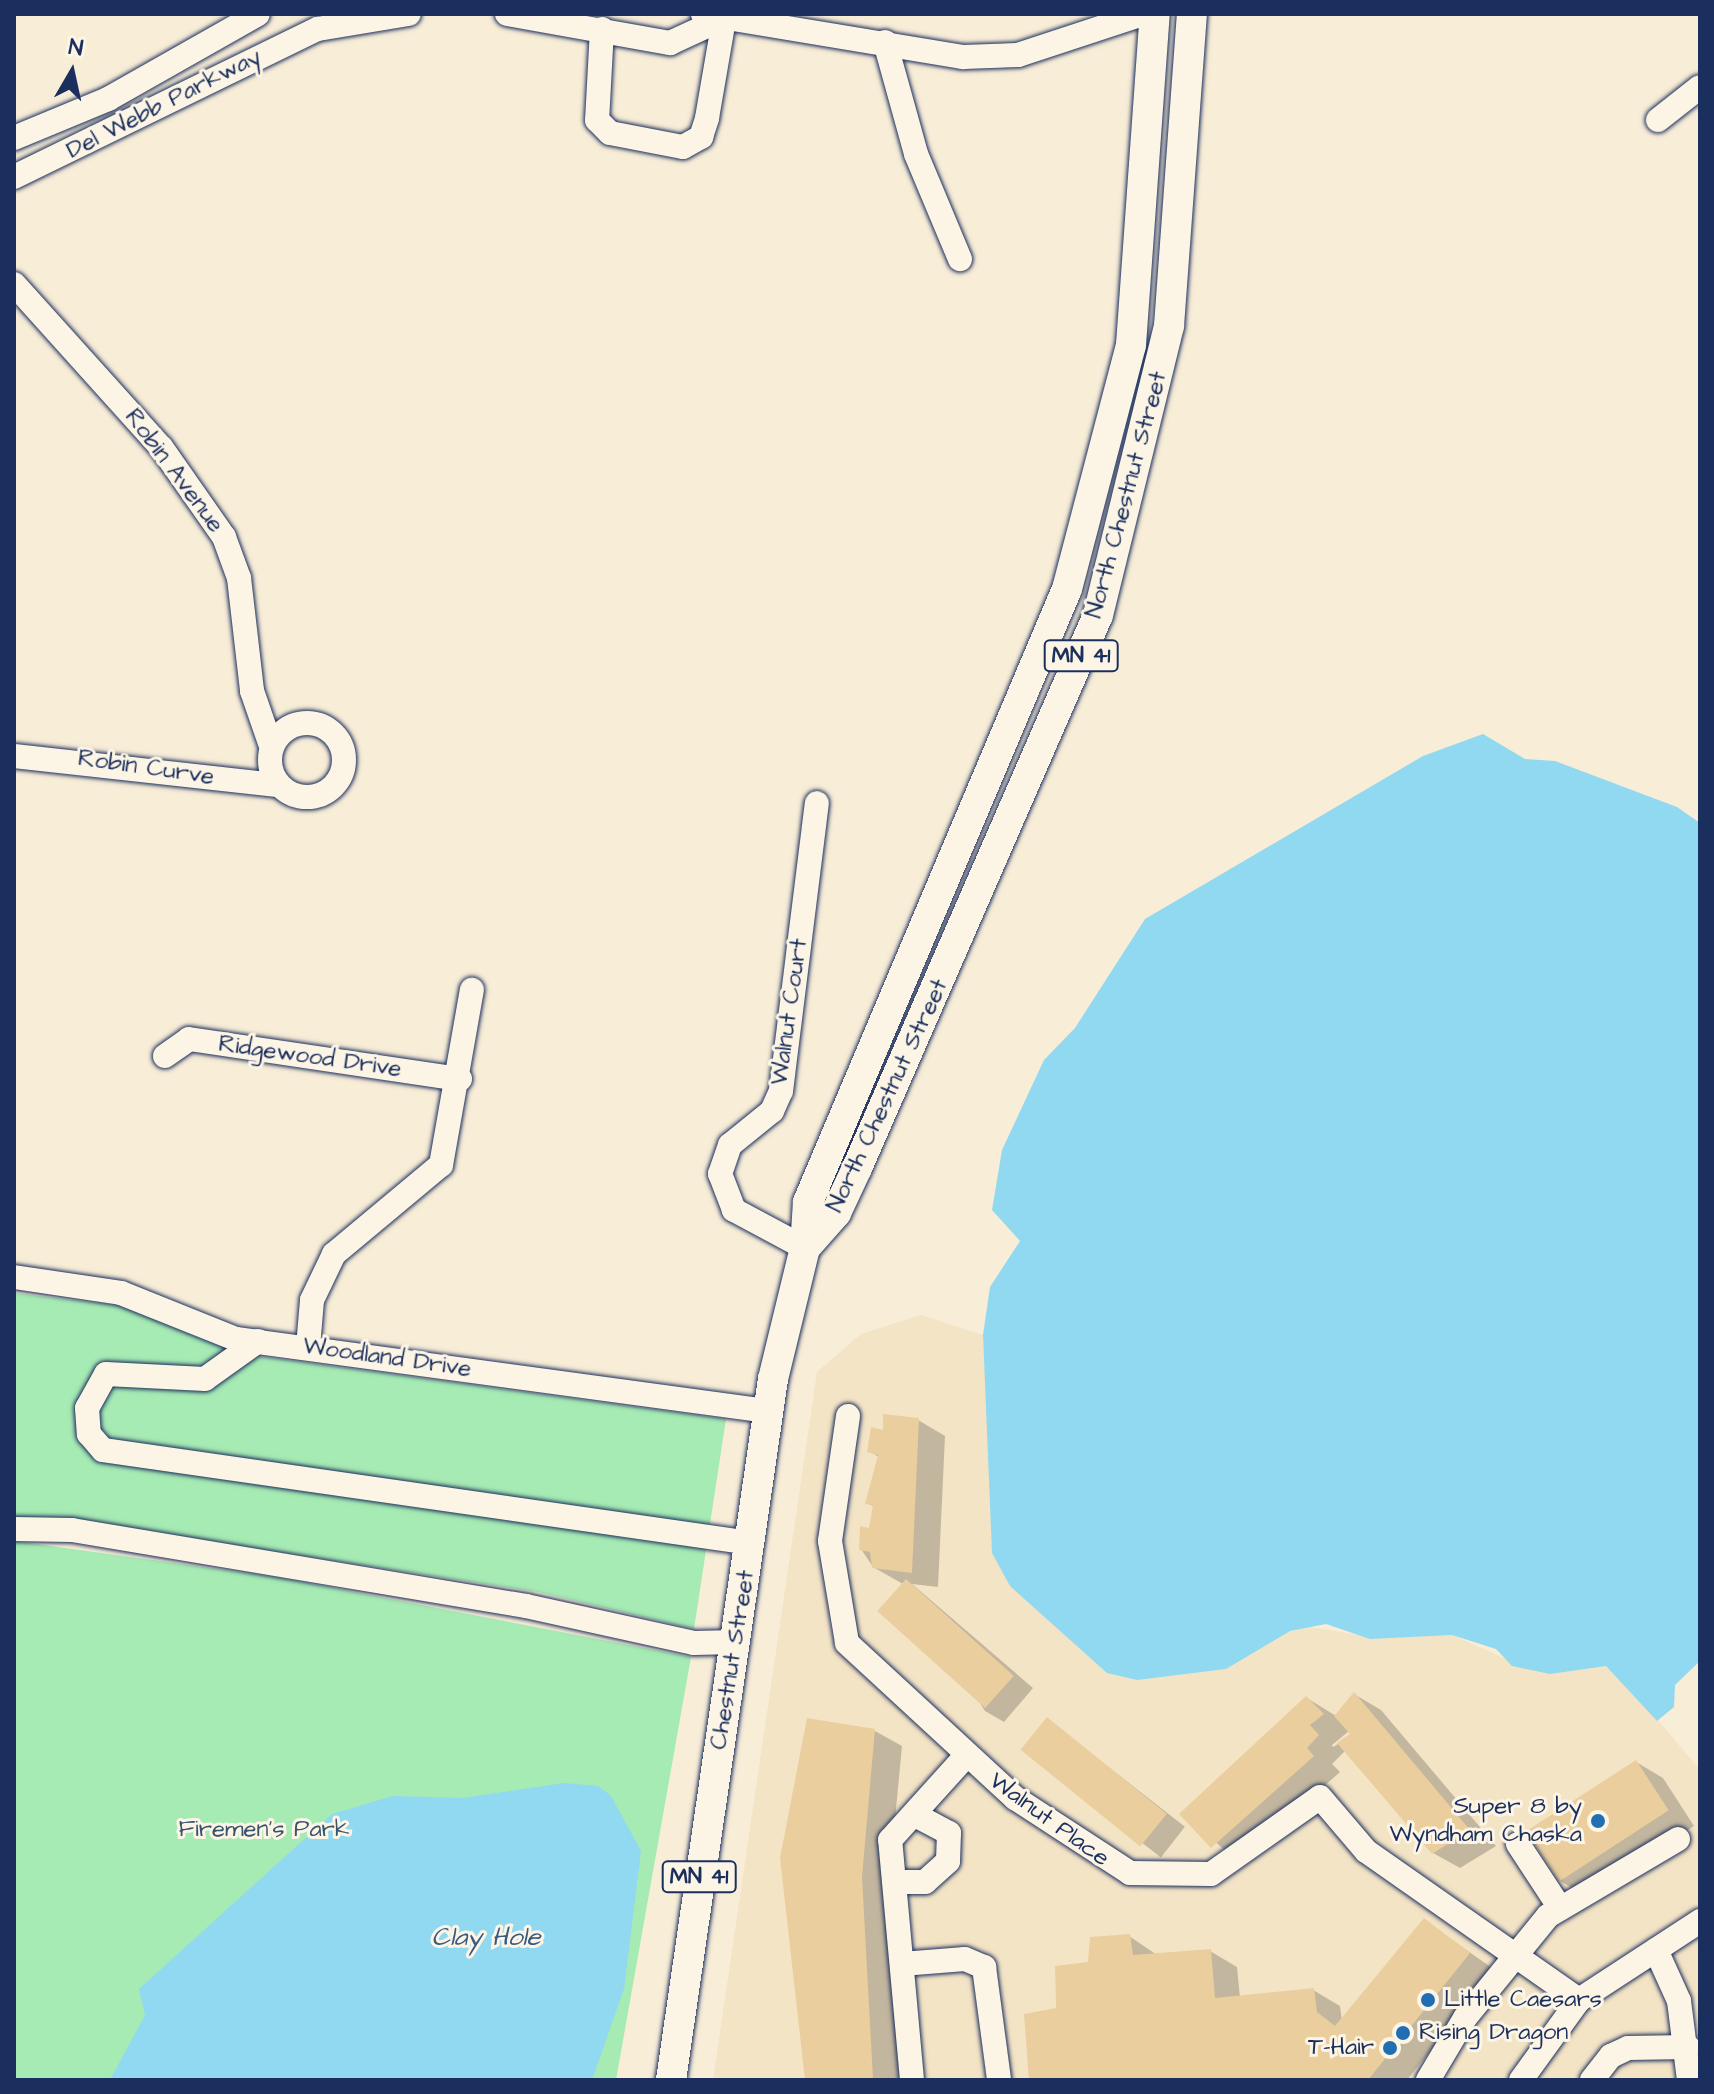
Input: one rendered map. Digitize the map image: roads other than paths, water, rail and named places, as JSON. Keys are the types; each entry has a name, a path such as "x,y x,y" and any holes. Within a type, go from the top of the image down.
{"main road":[{"name":"North Chestnut Street","path":"805,1248 808,1202 828,1145 1061,604 1103,468 1131,345 1144,242 1155,14"},
{"name":"North Chestnut Street","path":"805,1248 836,1213 852,1180 1098,615 1169,326 1192,14"},
{"name":"Chestnut Street","path":"666,2077 737,1642 768,1411 805,1248"}],"street":[{"name":"Del Webb Parkway","path":"14,138 108,99 258,14"},
{"name":"Del Webb Parkway","path":"14,177 318,29 409,14"},
{"path":"507,14 670,43 717,15 963,57 1018,55 1143,14"},
{"path":"602,29 597,120 610,133 683,147 704,127 717,15"},
{"path":"885,42 916,154 960,259"},
{"path":"1658,120 1700,87"},
{"name":"Robin Avenue","path":"14,284 161,447 224,537 239,578 252,691 270,743"},
{"name":"Robin Curve","path":"14,756 277,785 326,794 344,776 347,750 341,735 282,726 270,743"},
{"path":"270,743 267,762 277,785"},
{"name":"Walnut Court","path":"805,1248 734,1210 720,1174 730,1145 772,1111 781,1091 817,803"},
{"path":"308,1347 312,1300 334,1254 441,1165 460,1079 472,990"},
{"name":"Ridgewood Drive","path":"165,1056 189,1039 460,1079"},
{"name":"Woodland Drive","path":"14,1277 121,1293 258,1341 768,1411"},
{"path":"258,1341 205,1379 106,1374 87,1408 89,1434 114,1452 751,1543"},
{"name":"Walnut Place","path":"848,1416 830,1541 847,1643 965,1757 1105,1863 1130,1873 1211,1874 1320,1797 1366,1851 1428,1887 1513,1956 1579,2000"},
{"path":"14,1529 72,1530 526,1606 694,1643 737,1642"},
{"path":"912,2080 890,1840 917,1816 965,1757"},
{"path":"896,1882 925,1882 948,1861 949,1833 917,1816"},
{"path":"1428,2080 1513,1956 1560,1908 1678,1839"},
{"path":"1518,1844 1560,1908"},
{"path":"1521,2080 1579,2000 1700,1921"},
{"path":"1656,1950 1679,2001 1688,2047 1689,2080"},
{"path":"902,1964 965,1959 984,1967 999,2080"},
{"path":"1592,2080 1611,2056 1628,2048 1688,2047"}],"water":[{"path":"1483,734 1525,759 1555,761 1677,807 1700,823 1700,1661 1675,1685 1674,1707 1657,1721 1606,1666 1550,1674 1512,1666 1496,1649 1452,1635 1370,1639 1326,1624 1290,1631 1226,1669 1137,1680 1107,1673 1010,1586 992,1553 983,1335 990,1287 1020,1241 992,1210 1002,1150 1044,1060 1075,1028 1145,919 1423,756"},
{"name":"Clay Hole","path":"564,1783 598,1786 611,1796 641,1851 624,1989 592,2080 110,2080 145,2015 139,1989 332,1814 393,1796 462,1798"}],"place":[{"name":"Super 8 by Wyndham Chaska","path":"1598,1821"},
{"name":"Little Caesars","path":"1428,2000"},
{"name":"Rising Dragon","path":"1403,2033"},
{"name":"T-Hair","path":"1390,2048"}],"park label":[{"name":"Firemen's Park","path":"264,1830"}]}
